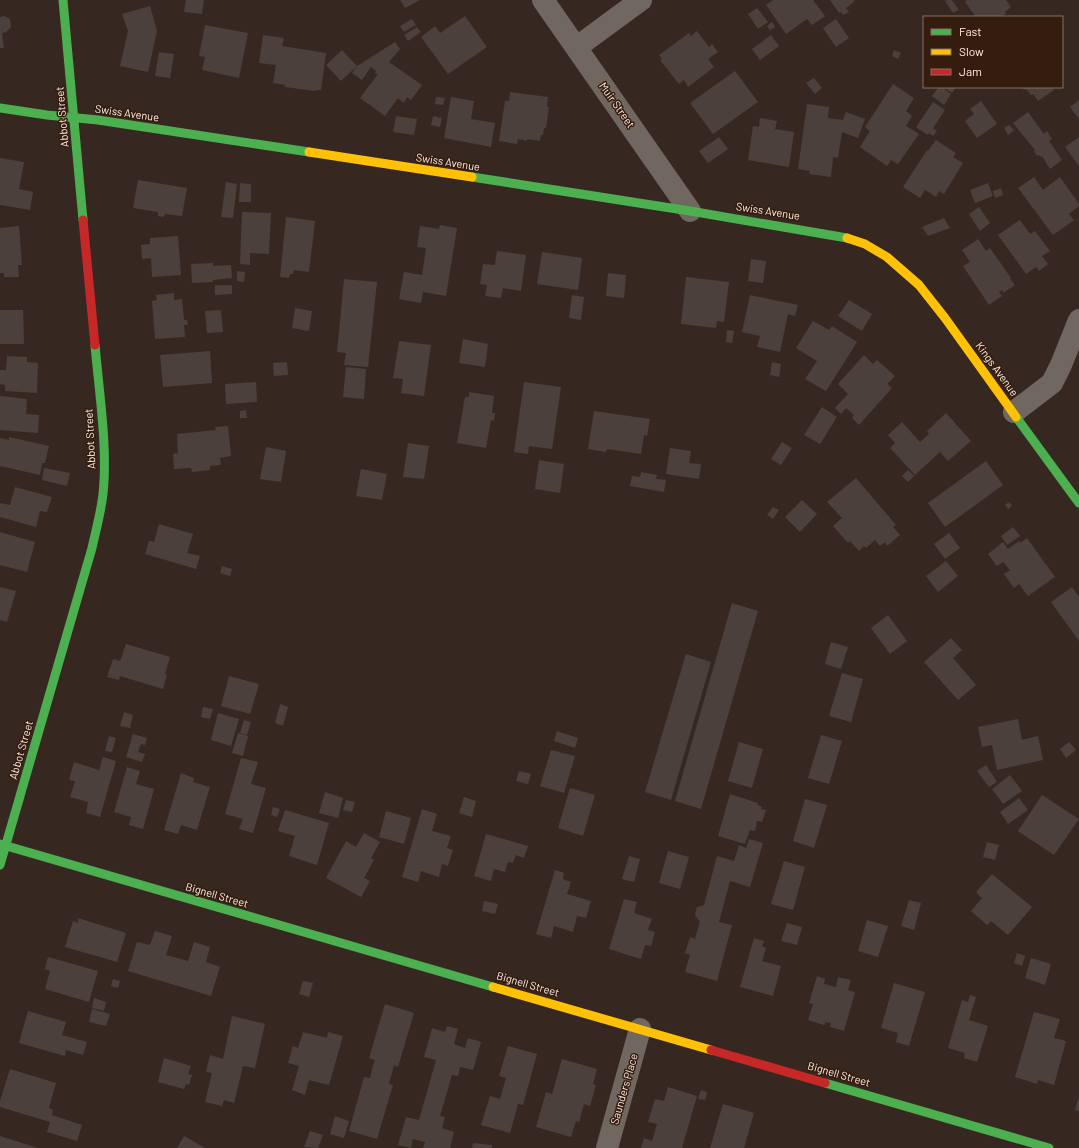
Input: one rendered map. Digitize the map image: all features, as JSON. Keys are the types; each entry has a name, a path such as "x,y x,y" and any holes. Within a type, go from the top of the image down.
{"street":[{"name":"Abbot Street","path":"0,865 3,845 92,548 99,521 104,487 104,452 101,415 64,0"},
{"name":"Muir Street","path":"543,0 690,211"},
{"path":"577,47 641,0"},
{"name":"Swiss Avenue","path":"0,108 690,211 841,236 865,244 887,258"},
{"name":"Kings Avenue","path":"887,258 919,285 946,318 1079,503"},
{"path":"1014,412 1052,383 1079,320"},
{"name":"Bignell Street","path":"3,845 1049,1148"},
{"name":"Saunders Place","path":"607,1148 640,1029"}],"building":[{"path":"186,0 204,0 202,14 184,12"},
{"path":"400,0 420,0 405,8"},
{"path":"773,0 813,0 825,16 812,25 807,19 786,34 766,5"},
{"path":"830,0 855,0 846,8 849,12 843,15 841,12 839,13"},
{"path":"952,0 959,10 953,13 945,1"},
{"path":"967,0 1006,0 1011,7 1005,12 1006,14 1002,16 975,16 965,2"},
{"path":"150,6 157,31 148,72 120,66 128,31 122,14"},
{"path":"757,8 768,22 758,29 748,14"},
{"path":"4,16 10,19 11,27 6,32 2,33 4,48 0,48 0,17"},
{"path":"465,16 487,47 448,74 421,37 435,26 440,33"},
{"path":"412,19 416,25 404,32 400,26"},
{"path":"836,19 849,38 836,47 823,28"},
{"path":"772,22 775,27 770,30 767,26"},
{"path":"205,25 248,33 239,78 202,70 205,57 199,56"},
{"path":"417,27 421,32 408,41 404,35"},
{"path":"697,31 709,47 712,44 718,52 708,59 714,67 688,87 684,80 679,84 660,60 662,59 659,55 689,33 691,36"},
{"path":"263,35 284,38 282,46 326,53 321,90 315,91 285,87 285,85 273,83 276,65 259,63"},
{"path":"771,35 779,46 760,60 752,49"},
{"path":"395,42 400,49 389,62 422,85 411,100 407,97 404,103 398,98 385,116 360,98 378,74 375,73 376,71 371,67 362,80 352,73 357,66"},
{"path":"342,50 357,66 341,81 326,65"},
{"path":"894,50 901,53 898,59 892,56"},
{"path":"159,52 174,54 170,78 155,76"},
{"path":"735,71 758,102 713,134 690,103"},
{"path":"814,78 822,88 815,94 806,83"},
{"path":"893,84 914,98 906,111 912,116 906,126 919,134 898,164 891,160 887,166 860,147 870,131 865,127"},
{"path":"938,88 943,88 951,94 944,105 932,96"},
{"path":"944,88 955,88 952,93"},
{"path":"1023,88 1053,88 1054,90 1038,101 1033,94 1031,95 1026,89 1024,90"},
{"path":"510,92 548,97 547,107 549,107 546,128 544,128 540,141 518,139 517,144 499,141 505,101 509,101"},
{"path":"436,97 445,98 443,105 435,104"},
{"path":"451,97 474,101 471,119 495,123 491,147 444,138"},
{"path":"1079,100 1079,119 1070,107"},
{"path":"981,101 997,124 977,138 965,121 974,114 970,109"},
{"path":"933,102 945,110 933,128 937,131 933,136 929,133 928,135 916,127"},
{"path":"807,104 829,107 828,118 843,120 846,112 865,119 858,138 842,132 838,158 833,157 831,177 809,174 810,171 798,169"},
{"path":"1028,112 1044,134 1047,131 1052,139 1049,141 1062,160 1050,169 1042,156 1037,156 1034,152 1035,150 1013,123"},
{"path":"396,116 417,119 414,135 393,132"},
{"path":"433,116 442,118 440,127 431,125"},
{"path":"760,118 777,121 775,129 794,132 789,167 748,160 753,126 759,127"},
{"path":"1009,125 1014,130 1008,135 1004,128"},
{"path":"719,137 728,149 708,163 699,151"},
{"path":"1079,137 1079,166 1065,147"},
{"path":"936,140 956,153 953,157 963,163 944,194 939,191 936,197 925,190 920,198 903,187 927,150 928,151"},
{"path":"0,158 24,162 19,189 33,192 30,210 0,205"},
{"path":"1034,177 1043,190 1060,177 1079,204 1079,206 1069,214 1074,220 1053,235 1018,188"},
{"path":"138,180 187,188 182,216 165,214 164,217 158,216 158,212 133,208"},
{"path":"226,182 237,184 233,218 221,217"},
{"path":"240,183 251,184 251,202 239,202"},
{"path":"988,183 993,196 975,203 970,190"},
{"path":"1001,188 1003,195 995,198 993,191"},
{"path":"979,207 990,223 980,231 969,214"},
{"path":"242,212 271,213 269,254 250,253 250,265 240,264"},
{"path":"286,217 315,221 309,272 294,270 293,274 290,274 289,278 280,277"},
{"path":"944,218 950,228 928,236 922,227"},
{"path":"1020,220 1030,234 1035,231 1050,251 1042,256 1048,264 1039,271 1036,267 1026,274 998,235"},
{"path":"440,225 457,228 446,296 423,292 421,303 399,299 404,272 422,275 426,248 417,247 420,226 439,229"},
{"path":"19,226 22,265 18,265 19,277 4,277 4,273 0,273 0,228"},
{"path":"178,236 181,275 152,277 151,258 142,259 141,245 150,244 150,238"},
{"path":"978,239 986,251 990,248 1015,285 1003,293 1002,290 999,292 1002,296 989,305 963,266 970,262 962,250"},
{"path":"497,251 526,255 521,291 503,288 501,298 485,296 487,285 480,284 483,264 495,265"},
{"path":"542,252 582,258 578,290 537,284"},
{"path":"751,259 766,261 763,283 748,281"},
{"path":"213,263 213,266 231,265 232,278 213,280 213,282 192,283 191,264"},
{"path":"237,271 245,272 244,282 237,281"},
{"path":"608,273 626,275 624,298 606,296"},
{"path":"686,277 729,282 724,322 717,321 716,328 681,324"},
{"path":"344,279 377,282 368,367 344,365 346,353 337,352"},
{"path":"215,285 232,285 232,294 215,295"},
{"path":"174,293 174,300 182,299 184,320 187,320 188,325 184,325 185,337 155,339 152,301 157,300 156,295"},
{"path":"572,295 584,297 581,320 569,318"},
{"path":"750,295 798,305 795,316 788,314 780,352 757,347 760,336 742,332"},
{"path":"849,300 872,314 862,331 838,316"},
{"path":"295,308 312,311 309,331 292,328"},
{"path":"0,310 23,310 24,344 0,344"},
{"path":"221,310 223,332 207,333 205,311"},
{"path":"813,321 829,330 832,326 857,342 826,391 805,379 817,361 796,348"},
{"path":"727,330 734,331 732,343 726,342"},
{"path":"463,339 488,344 485,367 459,363"},
{"path":"399,341 431,345 424,396 401,393 403,379 393,378"},
{"path":"210,351 212,383 163,387 160,355"},
{"path":"864,355 873,364 877,360 895,376 887,384 892,388 859,425 852,418 854,415 846,408 841,414 835,408 848,394 838,384"},
{"path":"7,356 27,357 27,362 38,363 37,393 5,391 5,385 0,384 0,370 6,370"},
{"path":"287,362 288,375 274,376 273,363"},
{"path":"772,362 781,364 779,377 770,375"},
{"path":"346,367 366,369 364,399 343,397"},
{"path":"256,382 257,402 226,404 225,384"},
{"path":"524,382 561,387 552,449 529,446 528,454 514,452"},
{"path":"469,392 494,396 492,413 495,413 494,421 491,420 486,448 457,443 465,397 469,397"},
{"path":"0,396 27,399 26,414 39,415 38,433 0,430"},
{"path":"822,407 837,417 820,444 804,435"},
{"path":"246,410 247,418 240,418 240,411"},
{"path":"594,411 650,419 647,436 644,435 641,454 607,449 606,452 588,449"},
{"path":"946,413 971,441 948,461 940,452 915,475 890,448 895,443 888,435 902,422 920,442 929,434 927,431"},
{"path":"228,426 231,456 220,458 221,465 210,466 210,470 192,472 191,468 174,469 173,454 178,453 177,434 216,430 215,427"},
{"path":"9,437 49,446 45,463 42,463 40,475 0,466 0,438 9,440"},
{"path":"782,442 792,448 781,465 771,459"},
{"path":"408,443 429,446 424,479 403,477"},
{"path":"266,447 286,451 281,482 260,479"},
{"path":"670,448 691,451 689,463 701,464 699,479 666,474"},
{"path":"539,460 564,464 560,493 535,489"},
{"path":"986,461 1003,485 945,527 928,503"},
{"path":"44,468 70,473 67,486 42,480"},
{"path":"361,469 387,474 382,500 356,496"},
{"path":"908,470 914,476 908,482 902,476"},
{"path":"641,472 657,475 656,479 666,480 664,492 630,486 632,476 640,477"},
{"path":"856,478 896,525 893,527 900,535 887,546 885,542 880,546 875,540 866,548 864,546 859,551 850,541 848,543 833,526 842,518 827,502"},
{"path":"15,487 52,497 47,512 40,511 36,527 0,517 0,503 10,505"},
{"path":"802,500 817,514 800,532 785,517"},
{"path":"1009,502 1012,506 1008,509 1005,505"},
{"path":"773,507 779,510 773,519 767,515"},
{"path":"159,524 193,534 187,553 200,556 196,569 145,554 149,541 154,542"},
{"path":"1013,527 1020,536 1007,545 1001,536"},
{"path":"0,532 35,542 27,572 0,565"},
{"path":"949,533 960,548 945,559 934,544"},
{"path":"1027,538 1055,577 1028,596 1019,584 1014,588 1004,574 1010,570 1003,562 997,566 988,554 1003,542 1008,549 1019,541 1020,543"},
{"path":"946,561 958,576 938,592 926,576"},
{"path":"222,566 232,569 230,576 220,573"},
{"path":"0,587 16,591 7,622 0,620"},
{"path":"1072,587 1079,597 1079,641 1051,602"},
{"path":"732,603 758,611 701,809 675,801"},
{"path":"888,615 907,641 890,654 871,628"},
{"path":"951,638 962,650 953,658 976,685 958,700 924,662"},
{"path":"831,642 848,647 841,669 825,664"},
{"path":"126,644 170,657 165,674 167,675 163,689 120,676 119,680 107,677 113,659 120,661"},
{"path":"686,654 711,662 671,800 645,792"},
{"path":"842,673 863,679 851,722 829,716"},
{"path":"229,676 259,684 250,714 221,706"},
{"path":"280,704 288,707 283,726 275,723"},
{"path":"203,707 213,709 210,719 201,717"},
{"path":"124,712 133,715 130,728 120,726"},
{"path":"218,713 239,719 231,746 211,740"},
{"path":"1018,719 1022,740 1038,736 1043,760 997,770 992,745 982,747 978,727"},
{"path":"244,720 251,722 247,735 240,733"},
{"path":"557,731 578,738 575,748 554,741"},
{"path":"238,733 248,736 243,756 232,753"},
{"path":"133,734 147,738 145,745 141,744 138,752 145,754 142,762 126,757"},
{"path":"821,735 842,741 829,784 808,778"},
{"path":"109,736 116,738 112,752 105,751"},
{"path":"739,742 763,749 752,788 728,781"},
{"path":"1069,742 1076,750 1066,758 1060,749"},
{"path":"551,750 575,756 564,793 540,786"},
{"path":"103,757 116,761 100,817 86,813 88,802 70,797 75,781 69,780 74,762 99,770"},
{"path":"241,758 258,762 251,784 266,788 253,833 239,829 243,819 225,814"},
{"path":"986,765 997,782 989,787 977,771"},
{"path":"127,767 140,771 136,784 154,789 143,829 129,825 131,817 114,812"},
{"path":"519,771 531,774 528,784 516,781"},
{"path":"181,773 194,778 193,782 210,787 197,830 181,825 178,834 164,830"},
{"path":"1010,775 1022,791 1003,804 992,789"},
{"path":"570,788 595,795 583,836 558,828"},
{"path":"325,792 343,798 338,818 319,813"},
{"path":"730,794 758,803 758,805 762,807 761,809 766,810 762,822 757,821 755,831 750,830 745,844 718,836"},
{"path":"1042,795 1079,819 1054,855 1018,831"},
{"path":"464,797 476,801 472,817 459,813"},
{"path":"1019,798 1028,810 1008,824 1000,812"},
{"path":"805,799 827,805 814,848 793,841"},
{"path":"346,800 355,802 352,812 343,810"},
{"path":"273,807 280,809 277,817 271,815"},
{"path":"422,809 437,814 432,831 451,836 447,848 453,850 448,866 442,864 439,877 421,871 418,882 402,877"},
{"path":"285,810 329,823 317,865 289,856 295,836 278,831"},
{"path":"386,811 411,818 404,844 379,837"},
{"path":"364,833 380,842 371,858 374,860 364,878 370,881 361,897 326,878 346,841 356,847"},
{"path":"486,834 528,846 524,858 516,855 513,863 508,862 505,872 494,869 491,881 474,876"},
{"path":"749,839 763,843 750,887 730,881 719,922 732,925 717,981 685,972 690,955 685,953 690,937 695,939 700,921 695,914 697,907 704,905 717,856 734,861 739,845 746,848"},
{"path":"987,842 999,845 995,860 983,857"},
{"path":"668,851 689,857 680,889 659,883"},
{"path":"629,856 640,859 634,882 622,879"},
{"path":"784,861 805,867 793,910 771,904"},
{"path":"555,870 564,873 563,879 571,882 567,894 591,901 586,918 577,916 573,932 554,926 551,938 536,934"},
{"path":"992,874 1032,907 1008,935 991,921 987,925 971,911 982,898 976,892"},
{"path":"624,899 637,902 634,913 652,919 648,930 655,932 651,946 645,945 641,959 609,949"},
{"path":"909,900 921,903 914,930 901,926"},
{"path":"484,901 498,904 495,914 482,911"},
{"path":"78,918 126,933 117,962 65,947 73,921 78,923"},
{"path":"867,920 888,926 878,957 858,951"},
{"path":"787,923 802,927 797,945 781,941"},
{"path":"155,931 172,936 166,955 188,961 194,942 210,947 206,962 220,967 211,996 128,971 137,942 150,945"},
{"path":"754,938 764,941 762,946 766,948 762,961 781,966 773,996 740,987"},
{"path":"1017,953 1025,956 1022,966 1014,963"},
{"path":"48,957 98,971 89,1002 45,989 50,971 45,969"},
{"path":"1031,958 1051,964 1045,985 1025,978"},
{"path":"817,976 825,979 824,984 836,987 838,977 851,980 848,990 855,992 844,1031 830,1027 831,1023 826,1022 824,1025 808,1020 813,1004 809,1003"},
{"path":"113,979 120,981 118,988 111,986"},
{"path":"303,981 313,983 309,997 299,994"},
{"path":"894,983 925,992 909,1046 896,1042 898,1033 881,1028"},
{"path":"970,995 976,997 969,1020 988,1026 977,1062 964,1058 965,1053 948,1048 962,1000 968,1002"},
{"path":"94,998 106,1002 104,1011 92,1008"},
{"path":"385,1004 414,1013 398,1067 394,1065 389,1084 393,1085 377,1139 349,1131 364,1077 370,1078 375,1060 369,1058"},
{"path":"92,1009 110,1014 106,1026 89,1022"},
{"path":"28,1011 66,1022 62,1035 87,1042 83,1055 66,1050 65,1056 19,1043"},
{"path":"1034,1012 1060,1019 1054,1038 1066,1041 1054,1085 1038,1080 1037,1084 1015,1077"},
{"path":"232,1016 265,1024 255,1068 243,1066 234,1103 224,1100 222,1106 205,1102 212,1073 206,1072 210,1055 223,1059"},
{"path":"447,1026 458,1029 454,1044 465,1048 468,1038 481,1042 473,1070 460,1067 458,1076 452,1075 440,1116 445,1117 442,1128 454,1132 450,1148 423,1148 425,1142 413,1139 411,1148 398,1145 406,1117 419,1120 436,1060 424,1057 432,1028 445,1032"},
{"path":"303,1032 327,1038 328,1032 343,1036 329,1085 309,1080 305,1095 292,1090 299,1066 288,1063 293,1046 298,1048"},
{"path":"508,1046 537,1054 523,1105 518,1104 510,1133 481,1125 490,1096 500,1099 506,1078 499,1076"},
{"path":"164,1058 191,1066 188,1074 192,1075 189,1085 186,1084 184,1089 158,1082"},
{"path":"562,1059 597,1069 593,1084 596,1085 590,1106 584,1104 579,1122 576,1121 571,1137 536,1127 546,1092 552,1094"},
{"path":"10,1069 56,1083 49,1108 53,1110 52,1115 82,1125 77,1141 47,1132 50,1122 0,1107 0,1101"},
{"path":"668,1087 697,1096 682,1148 641,1148 644,1138 652,1141 657,1124 648,1122 655,1099 664,1101"},
{"path":"701,1090 707,1092 705,1100 698,1099"},
{"path":"1079,1096 1079,1111 1075,1110"},
{"path":"723,1104 754,1113 744,1148 710,1148"},
{"path":"335,1116 349,1121 344,1138 330,1134"},
{"path":"310,1131 323,1135 318,1148 304,1147"},
{"path":"0,1136 38,1148 0,1148"},
{"path":"184,1136 205,1148 177,1148"},
{"path":"473,1143 492,1145 492,1148 472,1148"}],"traffic: fast":[{"path":"63,0 83,220"},
{"path":"0,108 47,115 98,120 309,152"},
{"path":"472,177 690,211 847,238"},
{"path":"0,865 92,548 101,508 104,476 104,439 95,345"},
{"path":"1016,417 1079,503"},
{"path":"0,844 493,987"},
{"path":"825,1083 1049,1148"}],"traffic: slow":[{"path":"309,152 472,177"},
{"path":"847,238 865,244 887,257 919,285 945,318 1016,417"},
{"path":"493,987 711,1050"}],"traffic: jam":[{"path":"83,220 95,345"},
{"path":"711,1050 825,1083"}]}
